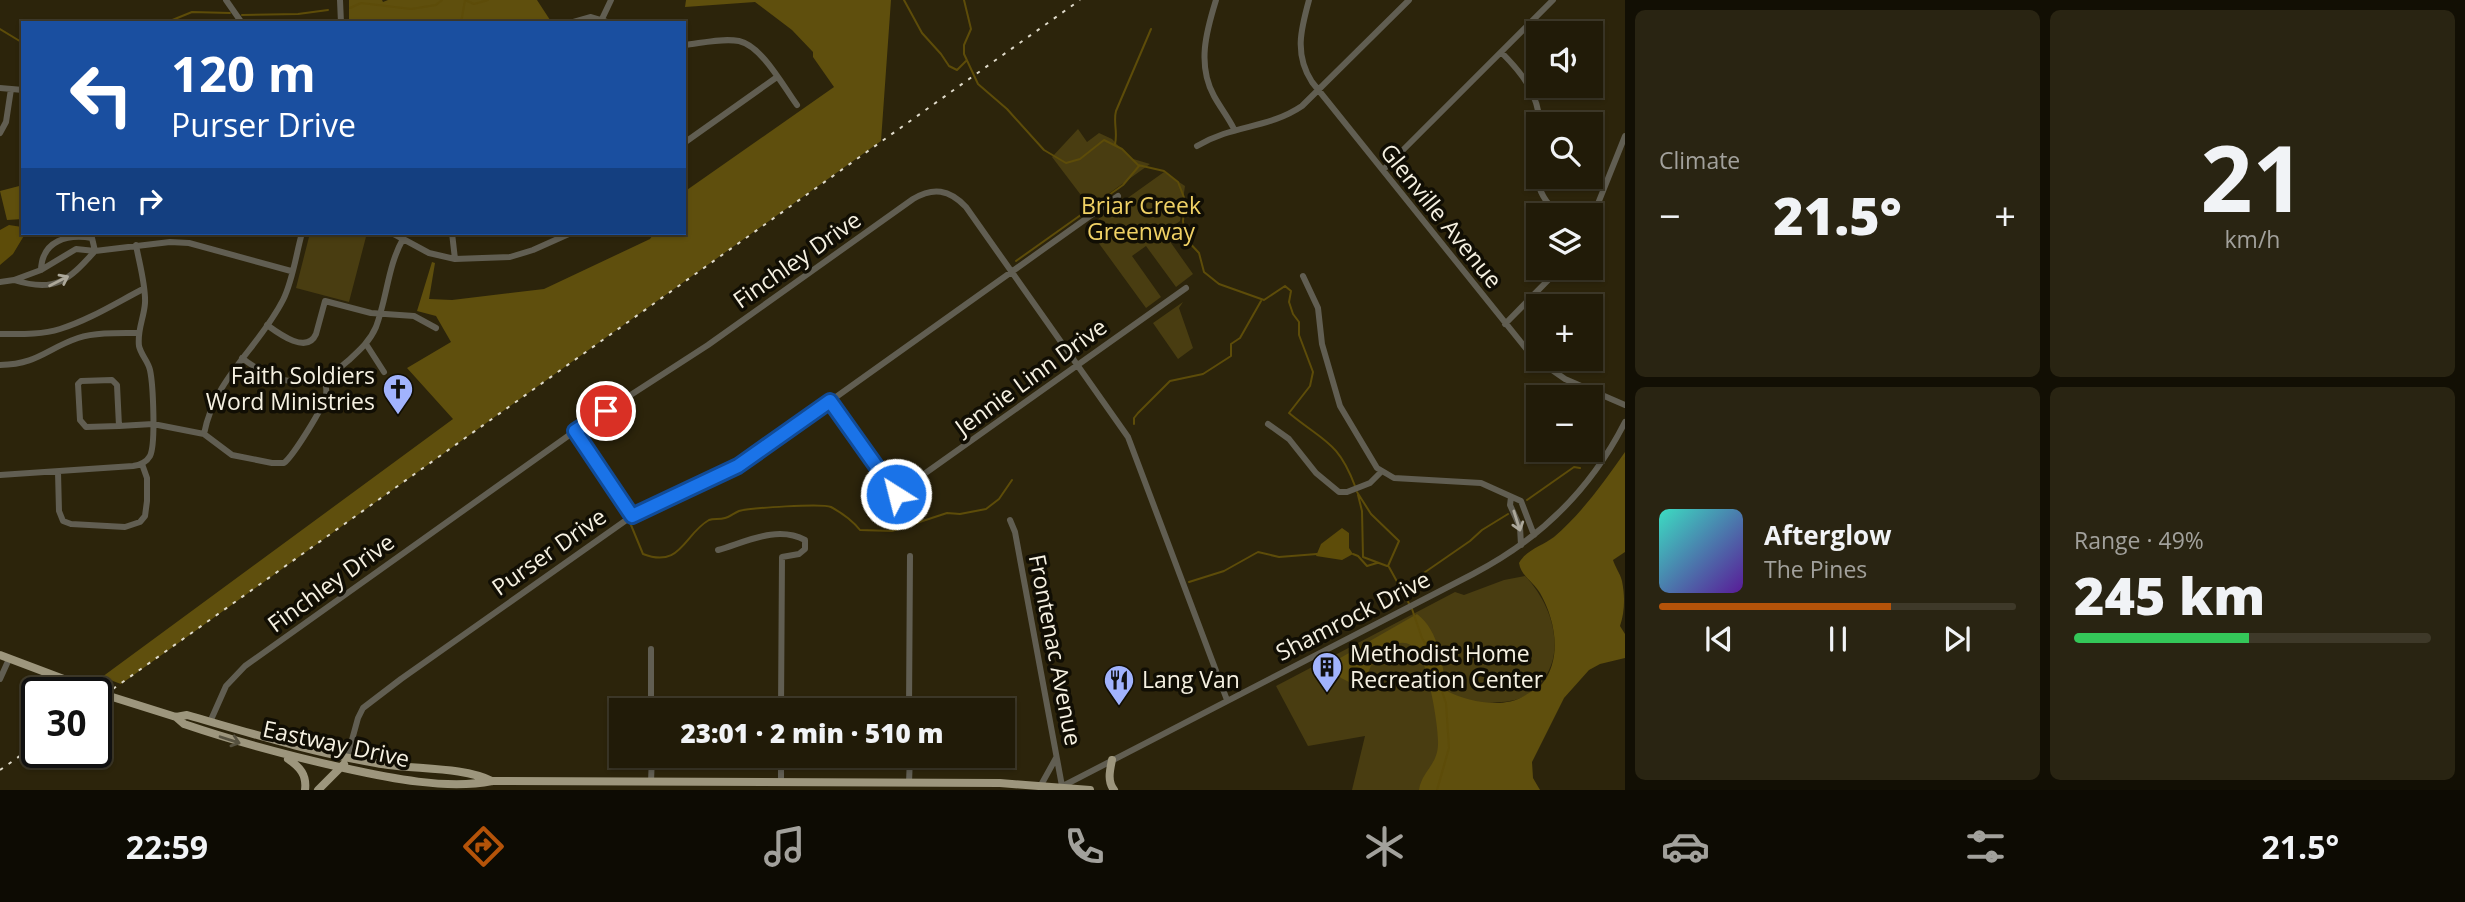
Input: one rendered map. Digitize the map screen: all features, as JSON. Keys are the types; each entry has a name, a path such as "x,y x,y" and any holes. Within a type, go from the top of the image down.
{"main road":[{"name":"Eastway Drive","path":"0,655 106,695 176,717 184,724 283,755 380,777 474,786 492,781 909,783 1041,785 1090,790"},
{"name":"Eastway Drive","path":"176,717 187,715 279,743 347,758 415,769 475,773 492,781"},
{"path":"283,755 299,766 305,775 305,790"},
{"path":"318,790 342,767 347,758"},
{"path":"1112,760 1109,773 1114,790"}],"street":[{"path":"226,0 241,21"},
{"path":"340,0 341,21"},
{"path":"601,19 611,0"},
{"path":"1216,0 1204,43 1204,66 1213,95 1234,129"},
{"name":"Glenville Avenue","path":"1309,0 1300,33 1300,49 1305,71 1319,90 1532,356 1552,372 1578,386 1625,405"},
{"path":"1198,146 1234,129 1282,118 1302,106 1409,0"},
{"path":"1383,170 1553,0"},
{"path":"575,21 583,18 606,21"},
{"path":"686,45 726,40 744,42 761,54 797,105"},
{"path":"1501,52 1527,81 1539,112"},
{"path":"686,142 777,77"},
{"path":"0,88 21,90"},
{"path":"0,133 6,122 10,89"},
{"path":"1598,203 1625,136"},
{"name":"Finchley Drive","path":"210,722 223,690 235,674 575,431 697,352 928,191 946,192 961,202 1128,437 1227,700"},
{"name":"Purser Drive","path":"347,758 358,718 368,703 632,516 738,466 1118,195"},
{"path":"204,434 216,394 283,300 301,235"},
{"path":"396,235 429,253 455,259 510,257 567,235"},
{"path":"452,235 455,259"},
{"path":"41,270 41,263 50,246 67,237 92,238 95,251"},
{"path":"242,358 265,374 282,380 302,382 322,378 345,364 366,344 380,314 403,239"},
{"path":"0,282 41,270 76,249 95,251 180,242 291,271"},
{"path":"0,475 142,464 148,460 152,450 153,424 150,369 139,348 139,333 145,308 136,245"},
{"path":"14,280 33,286 56,285 74,273 95,251"},
{"path":"1303,276 1318,308 1322,344 1340,406 1369,457 1381,472 1394,478 1481,483 1502,491 1521,501 1534,535"},
{"path":"1505,324 1548,280"},
{"name":"Jennie Linn Drive","path":"830,401 896,494 1186,288"},
{"path":"0,334 58,330 86,319 143,289"},
{"path":"267,325 290,340 308,342 314,339 316,334 324,301 380,314 414,316 436,328"},
{"path":"0,365 30,362 86,336 139,333"},
{"path":"366,344 384,372"},
{"path":"119,426 117,384 89,381 78,384 80,420 90,428 153,424 204,434 232,454 272,464 284,463 293,454 325,398 326,387 322,378"},
{"name":"Shamrock Drive","path":"1058,788 1486,568 1534,535 1564,508 1589,480 1616,441 1625,422"},
{"path":"1268,424 1289,439 1316,473 1342,493 1373,481 1381,472"},
{"path":"575,431 632,516"},
{"path":"58,471 59,511 63,520 71,524 125,527 141,522 145,516 147,478 142,464"},
{"path":"1511,497 1510,505 1520,527 1521,545"},
{"name":"Frontenac Avenue","path":"1010,520 1015,532 1057,756 1058,788"},
{"path":"718,550 772,533 793,535 805,540 805,549 799,554 782,557 782,698"},
{"path":"909,698 910,556"},
{"path":"651,649 651,698"},
{"path":"0,679 9,659"},
{"path":"1041,785 1057,756"},
{"path":"651,782 652,768"},
{"path":"781,768 781,783"},
{"path":"909,768 909,783"}],"green space":[{"name":"Briar Creek Greenway","path":"1078,129 1087,142 1099,133 1112,139 1130,158 1150,164 1090,207 1052,157"},
{"name":"Briar Creek Greenway","path":"1164,172 1185,186 1180,221 1164,233 1193,274 1176,287 1146,246 1132,256 1161,297 1146,308 1087,227"},
{"path":"309,235 366,235 349,302 296,288"},
{"name":"Briar Creek Greenway","path":"1183,302 1179,308 1193,348 1178,359 1153,323"},
{"path":"1525,576 1536,590 1552,623 1553,657 1548,673 1537,687 1521,698 1489,703 1471,790 1352,790 1365,736 1308,746 1276,686 1455,592 1464,595 1504,580"}],"shaded area":[{"path":"349,0 537,0 551,21 349,21"},
{"path":"686,0 891,0 881,141 121,684 112,681 112,677 102,677 453,419 407,368 451,342 436,316 417,311 432,262 435,263 429,299 452,300 544,289 650,239 653,235 686,235 686,191 834,87 813,57 813,52 792,30 755,2 685,7"},
{"path":"21,186 21,219 7,220 0,191"},
{"path":"9,225 21,227 21,235 24,235 13,254 0,265 0,230"},
{"path":"1625,452 1625,552 1613,560 1623,587 1624,609 1620,626 1625,634 1625,658 1600,664 1589,670 1564,698 1532,762 1533,778 1540,790 1419,790 1423,777 1436,756 1438,741 1432,695 1418,652 1405,643 1384,649 1373,662 1365,684 1359,687 1341,678 1334,670 1335,661 1417,614 1425,621 1435,639 1447,691 1475,701 1496,703 1516,700 1538,687 1549,674 1553,662 1553,626 1540,593 1522,571 1519,563 1530,551 1554,537 1574,518"},
{"path":"1342,528 1349,533 1349,548 1353,554 1342,560 1316,556 1321,544"}],"waterway":[{"path":"350,8 361,3 411,9 436,5 442,0"},
{"path":"461,21 465,0"},
{"path":"467,1 474,4 488,0"},
{"path":"904,0 922,33 949,66 957,70 966,61"},
{"path":"964,0 971,29 964,45 964,54 978,84 1007,109 1044,150 1066,163 1080,159 1104,140 1122,149 1138,165 1164,171 1178,182 1185,200 1185,238 1199,253 1204,272 1219,284 1264,300 1285,286 1291,291 1289,302 1299,322 1299,335 1313,372 1310,386 1289,413 1336,451 1355,486"},
{"path":"242,15 298,14 328,10"},
{"path":"170,21 192,12 230,13"},
{"path":"0,29 21,42"},
{"path":"1115,144 1116,111 1151,29"},
{"path":"1016,261 1123,185 1139,166"},
{"path":"1134,424 1138,413 1170,381 1203,374 1231,356 1231,344 1240,338 1261,301"},
{"path":"1527,500 1574,467 1580,468"},
{"path":"631,525 643,554 656,557 674,554 709,520 723,519 739,511 757,509 825,506 843,514 860,530 892,531 947,513 960,514 986,509 999,499 1012,480"},
{"path":"1357,492 1371,514 1399,541 1388,566"},
{"path":"1358,495 1362,511 1363,557 1387,566"},
{"path":"1402,588 1508,514"},
{"path":"1189,582 1224,571 1258,552 1279,557 1317,554"},
{"path":"1353,554 1367,566 1377,563"},
{"path":"1389,567 1412,609 1422,638 1435,661 1446,703 1449,748 1437,790"}],"railway":[{"path":"112,690 1080,0"},
{"path":"0,770 21,755"}],"place":[{"name":"Faith Soldiers Word Ministries","path":"398,416"},
{"name":"Methodist Home Recreation Center","path":"1327,694"},
{"name":"Lang Van","path":"1119,707"}],"route":[{"path":"606,411 575,431 632,516 738,466 830,401 896,494"}]}
